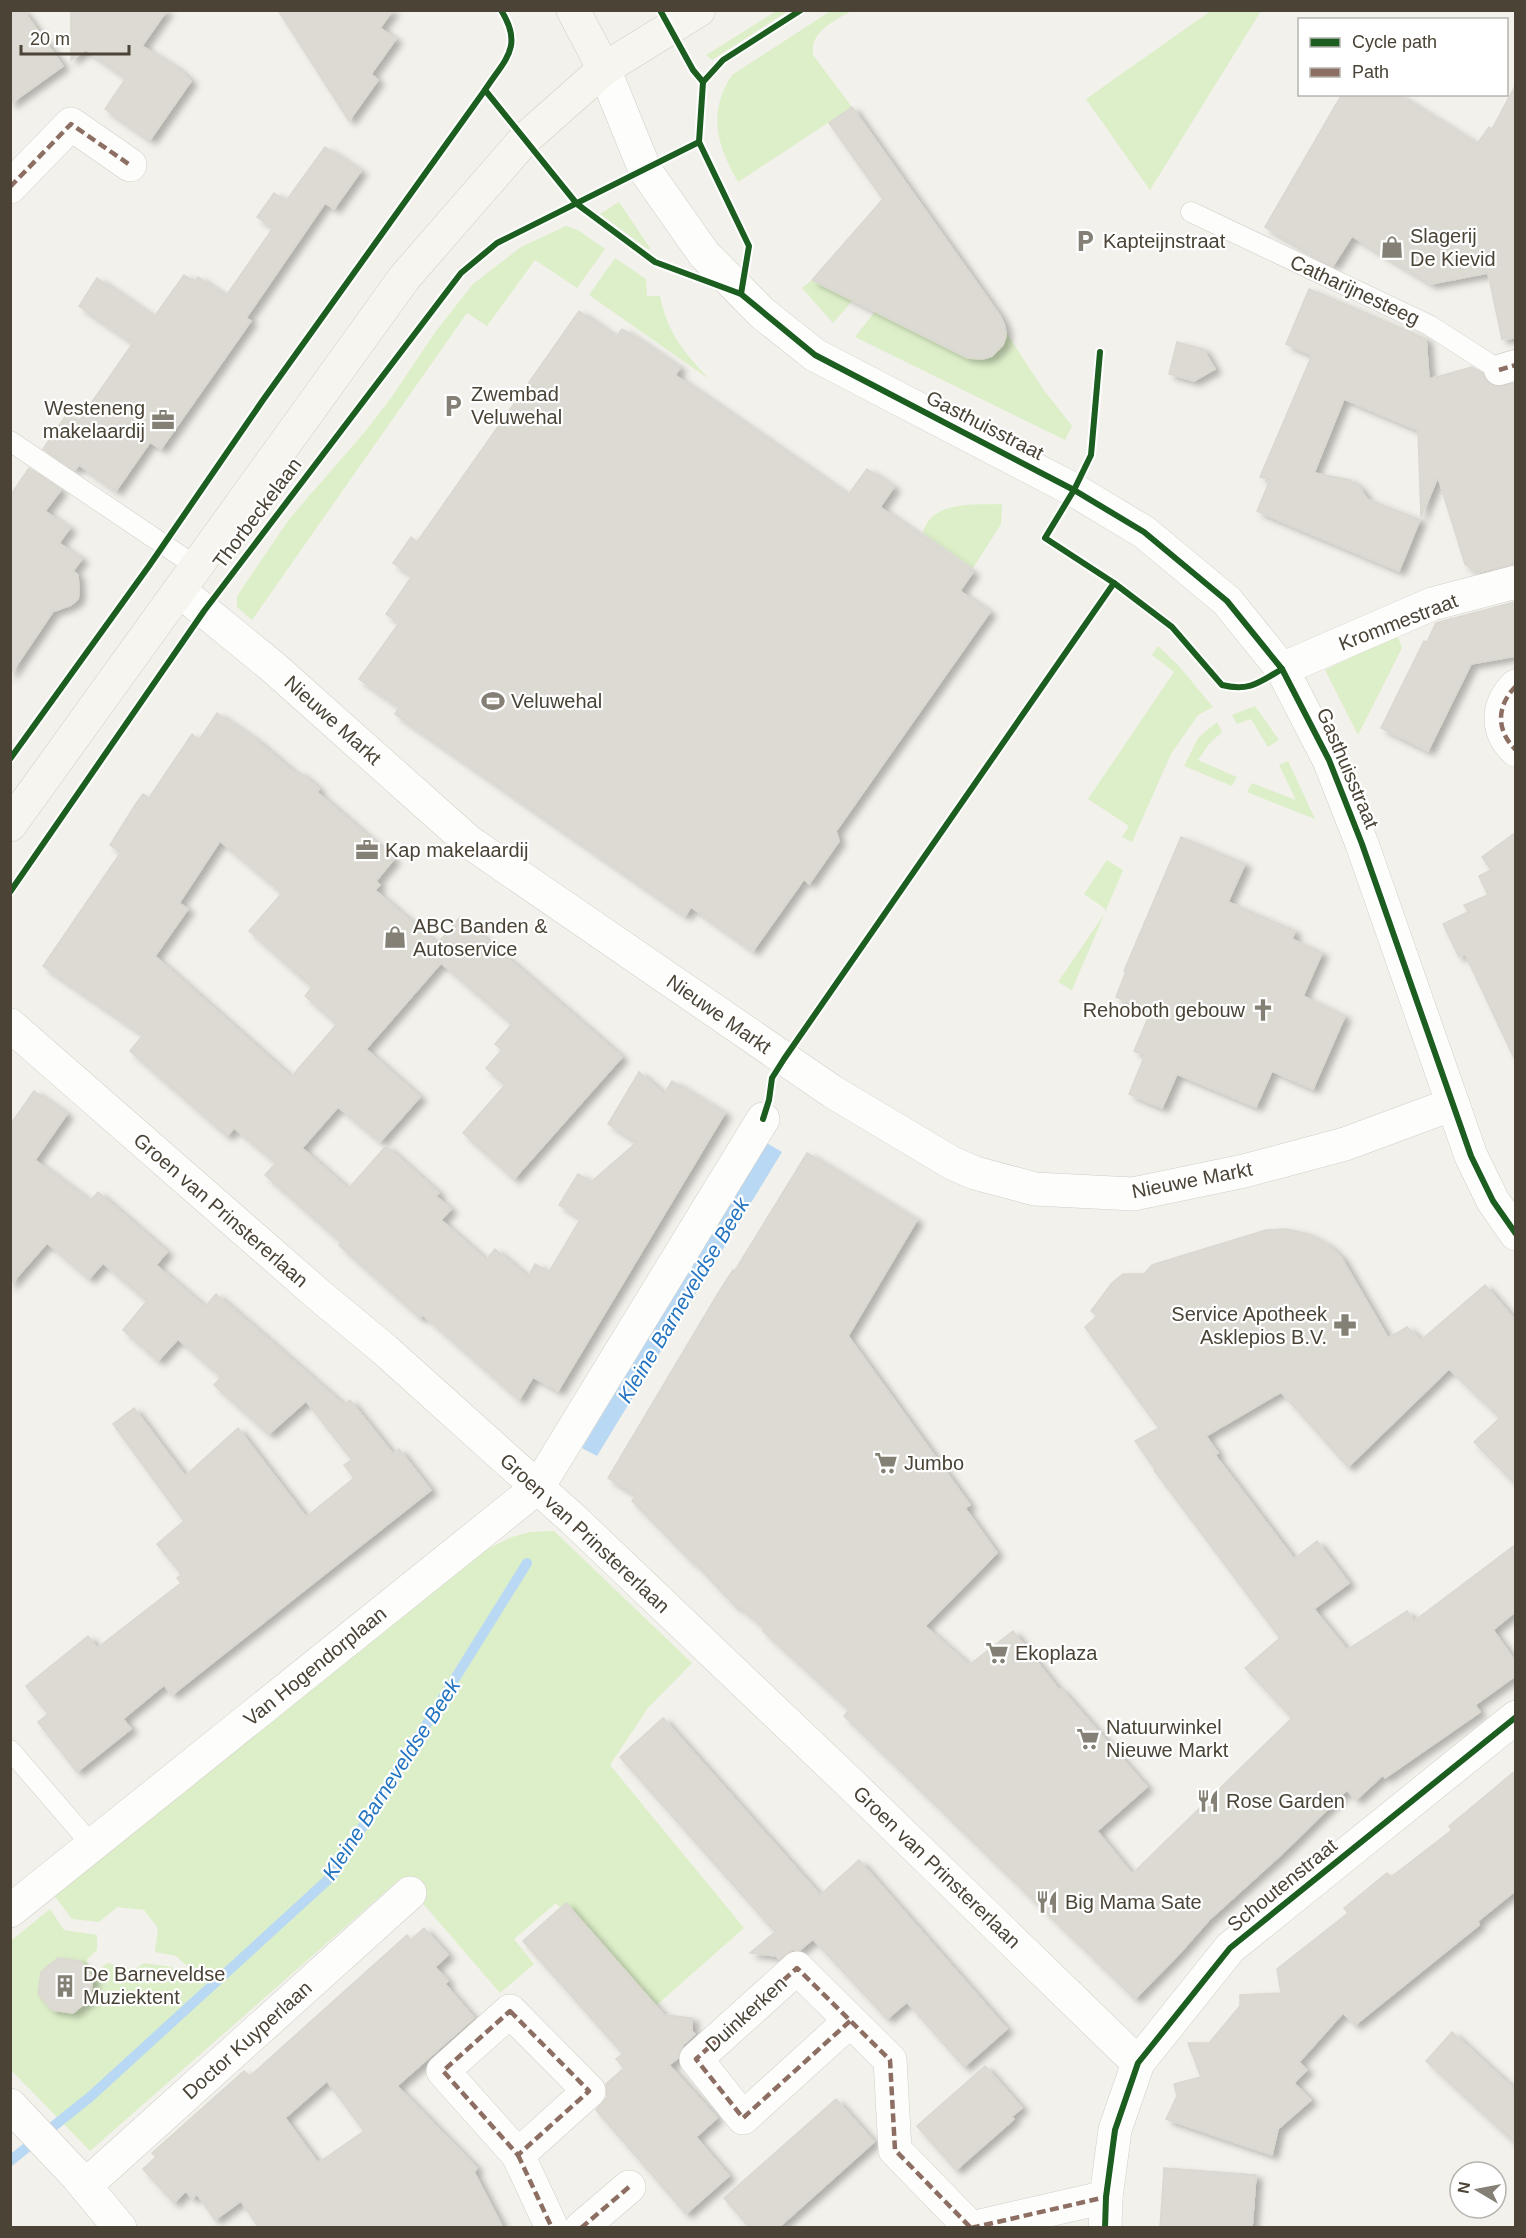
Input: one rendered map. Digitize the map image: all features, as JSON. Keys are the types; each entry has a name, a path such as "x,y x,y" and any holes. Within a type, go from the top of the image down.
{"main road":[{"name":"Gasthuisstraat","path":"573,10 604,69"},
{"name":"Thorbeckelaan","path":"10,825 405,277 525,140 604,69 699,10"}],"street":[{"name":"Gasthuisstraat","path":"604,69 645,170 704,254 762,313 815,355 1074,490 1144,532 1227,601 1282,669 1329,760 1362,844 1471,1156 1493,1201 1515,1234"},
{"path":"10,187 71,124 130,165"},
{"name":"Nieuwe Markt","path":"188,579 273,667 468,841 813,1078 952,1163 975,1173 1035,1189 1133,1194 1244,1171 1345,1144 1453,1104"},
{"name":"Krommestraat","path":"1282,669 1432,604 1515,582"},
{"path":"1515,686 1502,705 1500,718 1505,737 1515,750"},
{"name":"Groen van Prinstererlaan","path":"10,1025 385,1350 538,1487 854,1787 1138,2063"},
{"name":"Van Hogendorplaan","path":"10,1911 538,1487 763,1119"},
{"name":"Schoutenstraat","path":"1106,2212 1115,2130 1138,2063 1230,1948 1515,1717"},
{"name":"Doctor Kuyperlaan","path":"80,2181 410,1893"},
{"name":"Duinkerken","path":"850,2021 743,2118 696,2059 797,1968 890,2060 895,2150 971,2228"},
{"path":"15,2109 120,2228"},
{"path":"518,2155 552,2228"},
{"path":"581,2228 629,2187"},
{"path":"971,2228 1106,2212"}],"lane":[{"name":"Catharijnesteeg","path":"1191,212 1429,325 1507,367"},
{"path":"10,441 188,579"},
{"path":"10,1750 92,1845"}],"green space":[{"path":"778,10 788,11 712,60 706,55"},
{"path":"832,10 851,11 830,23 819,33 813,47 813,55 852,107 738,182 720,142 718,129 717,116 724,89 732,75"},
{"path":"1212,10 1261,11 1150,190 1086,99"},
{"path":"619,202 650,248 649,250 600,214"},
{"path":"566,226 578,230 605,249 577,288 535,260 487,326 467,313 252,620 237,607 239,593 290,518 363,434 391,398 436,331 473,284 521,247"},
{"path":"615,258 646,279 647,296 660,296 672,332 709,379 589,295"},
{"path":"812,280 854,299 833,323 802,288"},
{"path":"876,310 1004,329 1043,389 1072,426 1065,440 855,337"},
{"path":"1002,504 1001,524 973,568 923,533 928,522 944,510 955,506"},
{"path":"1397,635 1402,648 1358,735 1325,670"},
{"path":"1158,646 1178,665 1213,707 1198,715 1171,754 1132,842 1122,837 1129,826 1088,799 1174,672 1152,655"},
{"path":"1255,706 1279,740 1268,747 1251,719 1237,724 1232,715"},
{"path":"1217,722 1222,732 1209,744 1198,760 1237,777 1232,786 1184,766 1198,738"},
{"path":"1288,761 1315,819 1247,792 1252,783 1296,800 1279,765"},
{"path":"1107,860 1123,870 1106,909 1084,894"},
{"path":"1104,914 1072,990 1058,982"},
{"path":"554,1531 692,1663 648,1708 610,1765 744,1928 650,2011 556,1903 514,1939 534,1964 500,1993 401,1878 90,2151 11,2070 11,1941 50,1909 64,1930 97,1935 97,1950 86,1960 95,1973 107,1963 135,1969 144,1963 172,1967 179,1974 188,1967 176,1956 155,1952 158,1928 144,1910 117,1907 99,1922 72,1919 53,1894 469,1558 512,1537 530,1532"}],"water":[{"path":"765,1142 782,1152 597,1456 582,1448"}],"building":[{"path":"10,10 23,10 63,66 10,104"},
{"path":"71,10 167,10 142,46 178,69 191,81 150,140 105,109 126,78 86,50 71,60"},
{"path":"278,10 393,10 380,28 396,39 371,74 378,80 349,121"},
{"path":"1515,86 1515,338 1502,339 1488,273 1431,284 1352,236 1333,266 1265,227 1341,96 1400,96 1477,144 1489,127 1492,129"},
{"path":"852,107 1001,317 1006,336 1003,345 992,356 983,359 968,358 812,280 883,199 829,123"},
{"path":"325,147 361,171 334,209 325,203 246,318 251,321 161,449 150,442 116,491 79,465 75,470 43,449 67,414 78,422 133,343 79,306 97,278 154,317 184,275 194,282 198,277 226,296 273,228 257,217 274,193 286,201"},
{"path":"1309,289 1426,339 1429,379 1472,367 1494,387 1515,383 1515,564 1477,573 1465,564 1438,477 1421,517 1418,430 1344,399 1314,473 1350,480 1360,488 1367,499 1420,520 1399,571 1257,511 1270,480 1260,477 1312,355 1286,344"},
{"name":"Veluwehal","path":"579,311 616,337 622,329 680,368 675,375 848,495 867,469 894,487 880,507 973,572 960,591 990,612 836,831 839,841 809,884 804,879 753,951 691,907 685,916 395,714 399,707 359,679 399,623 386,614 412,576 393,563 411,537 417,542"},
{"path":"1177,342 1203,349 1215,369 1194,381 1169,374"},
{"path":"29,468 61,490 45,511 70,528 59,543 82,559 73,571 78,575 79,593 78,599 71,605 54,610 10,675 10,496"},
{"path":"1515,602 1515,656 1471,664 1428,751 1381,728 1424,641 1427,642 1436,623"},
{"path":"217,713 255,739 296,774 299,772 319,789 317,792 394,859 376,881 380,885 375,890 437,944 460,917 622,1057 514,1179 463,1133 505,1085 486,1068 502,1050 495,1044 512,1024 441,963 366,1049 420,1097 380,1142 338,1107 302,1148 348,1189 386,1146 439,1193 436,1196 451,1209 441,1220 486,1260 495,1249 528,1277 535,1264 549,1272 581,1218 559,1205 578,1174 591,1182 637,1142 608,1124 639,1072 664,1094 672,1081 725,1113 558,1391 533,1377 519,1400 423,1315 420,1318 339,1245 342,1243 265,1175 276,1163 234,1128 227,1136 130,1051 143,1035 43,966 121,852 110,845 135,805 143,794 149,798 192,734 199,740","holes":["220,841 282,893 249,931 312,987 305,996 337,1024 291,1077 155,956 188,909 179,903"]},
{"path":"1515,833 1515,1060 1465,954 1459,957 1443,924 1468,912 1464,905 1488,895 1479,876 1491,870 1482,857"},
{"path":"1181,837 1245,864 1228,902 1295,931 1292,939 1322,953 1303,996 1345,1016 1313,1089 1272,1071 1256,1107 1177,1074 1162,1108 1129,1094 1145,1055 1134,1051 1151,1011 1116,997 1126,971 1124,971"},
{"path":"34,1091 67,1114 35,1160 90,1201 98,1192 167,1252 156,1265 205,1307 216,1294 344,1405 350,1400 393,1454 399,1449 431,1490 172,1695 164,1685 123,1719 131,1729 77,1772 38,1722 48,1714 26,1686 88,1636 97,1648 181,1583 177,1578 181,1575 179,1571 157,1544 184,1521 113,1424 134,1408 185,1476 238,1428 306,1517 354,1478 344,1465 352,1460 306,1401 269,1434 214,1385 221,1377 178,1339 158,1361 123,1330 147,1301 103,1263 89,1279 47,1243 10,1285 10,1125"},
{"path":"807,1153 917,1220 848,1336 970,1505 965,1508 997,1553 925,1626 969,1665 1013,1631 1059,1690 1061,1689 1147,1787 1097,1831 1132,1874 1292,1718 1245,1668 1280,1638 1154,1470 1135,1441 1159,1428 1085,1327 1097,1316 1091,1311 1112,1283 1123,1274 1144,1274 1152,1265 1266,1230 1286,1229 1309,1234 1328,1245 1341,1257 1388,1338 1407,1327 1421,1340 1485,1285 1515,1320 1515,1484 1474,1442 1500,1418 1449,1369 1348,1467 1281,1392 1206,1436 1218,1453 1215,1455 1294,1559 1317,1541 1349,1583 1314,1609 1347,1650 1407,1611 1414,1621 1515,1545 1515,1612 1493,1630 1515,1661 1515,1676 1475,1705 1480,1712 1385,1778 1383,1775 1356,1800 1347,1790 1284,1852 1209,1920 1135,1999 844,1716 849,1710 763,1631 764,1628 738,1606 735,1606 632,1501 636,1495 608,1478 717,1295 733,1270 734,1272"},
{"path":"663,1718 820,1895 859,1860 1007,2029 964,2067 907,2002 887,2019 813,1939 800,1950 792,1950 779,1959 776,1956 750,1953 775,1932 620,1757"},
{"path":"1515,1771 1515,1891 1478,1921 1479,1925 1355,2025 1343,2013 1299,2062 1307,2070 1294,2083 1311,2100 1278,2129 1272,2155 1166,2119 1177,2096 1174,2084 1201,2077 1188,2043 1209,2043 1240,2006 1240,1995 1281,1993 1277,1969 1348,1913 1344,1908 1387,1873 1391,1877 1452,1830 1449,1826"},
{"path":"566,1903 664,2015 692,2018 692,2031 695,2034 683,2045 678,2058 669,2065 717,2118 696,2137 729,2176 686,2214 596,2110 607,2097 606,2084 624,2068 616,2059 623,2054 523,1941"},
{"path":"424,1928 448,1955 435,1967 448,1981 445,1984 474,2018 397,2086 477,2168 474,2172 503,2228 259,2228 241,2201 215,2220 197,2194 192,2199 186,2191 174,2203 143,2169 156,2157 152,2153 244,2071 250,2076 407,1935 411,1940","holes":["327,2081 364,2131 318,2163 285,2118"]},
{"name":"De Barneveldse Muziektent","path":"58,1958 80,1961 93,1978 90,1999 73,2013 52,2010 38,1994 41,1972"},
{"path":"1452,2032 1515,2090 1515,2143 1426,2061"},
{"path":"985,2066 1022,2108 1011,2117 1014,2119 956,2170 917,2126"},
{"path":"836,2099 874,2142 778,2228 750,2228 724,2198"},
{"path":"1164,2168 1256,2175 1252,2228 1160,2228"}],"waterway":[{"name":"Kleine Barneveldse Beek","path":"10,2161 90,2097 332,1876 527,1563"}],"marked path":[{"path":"10,187 71,124 130,165"},
{"path":"1499,370 1516,365"},
{"path":"1516,686 1505,702 1501,718 1505,735 1516,750"},
{"path":"850,2021 743,2118 696,2059 797,1968 890,2060 895,2150 971,2228"},
{"path":"510,2011 589,2091 518,2155 443,2071 510,2011"},
{"path":"518,2155 552,2228"},
{"path":"581,2228 629,2187"},
{"path":"971,2228 1106,2197"}],"cycle path":[{"path":"501,10 508,23 511,43 505,61 485,90 577,204 655,262 741,294 815,355 1074,490 1144,532 1227,601 1282,669 1329,760 1362,844 1471,1156 1493,1201 1516,1234"},
{"path":"660,10 693,70 703,82 699,142 749,246 741,294"},
{"path":"703,82 723,60 801,10"},
{"path":"10,759 485,90"},
{"path":"10,892 204,611 461,273 497,243 699,142"},
{"path":"1100,352 1091,455 1074,490 1045,538 1114,583 1172,627 1222,685 1247,686 1260,682 1282,669"},
{"path":"763,1119 772,1078 784,1059 1114,583"},
{"path":"1105,2228 1106,2197 1115,2130 1138,2063 1230,1948 1516,1717"}],"place":[{"name":"Kapteijnstraat","path":"1085,241"},
{"name":"Slagerij De Kievid","path":"1392,247"},
{"name":"Zwembad Veluwehal","path":"453,406"},
{"name":"Westeneng makelaardij","path":"163,420"},
{"name":"Veluwehal","path":"493,701"},
{"name":"Kap makelaardij","path":"367,850"},
{"name":"ABC Banden & Autoservice","path":"395,937"},
{"name":"Rehoboth gebouw","path":"1263,1010"},
{"name":"Service Apotheek Asklepios B.V.","path":"1345,1325"},
{"name":"Jumbo","path":"886,1463"},
{"name":"Ekoplaza","path":"997,1653"},
{"name":"Natuurwinkel Nieuwe Markt","path":"1088,1739"},
{"name":"Rose Garden","path":"1208,1801"},
{"name":"Big Mama Sate","path":"1047,1902"},
{"name":"De Barneveldse Muziektent","path":"65,1986"}]}
